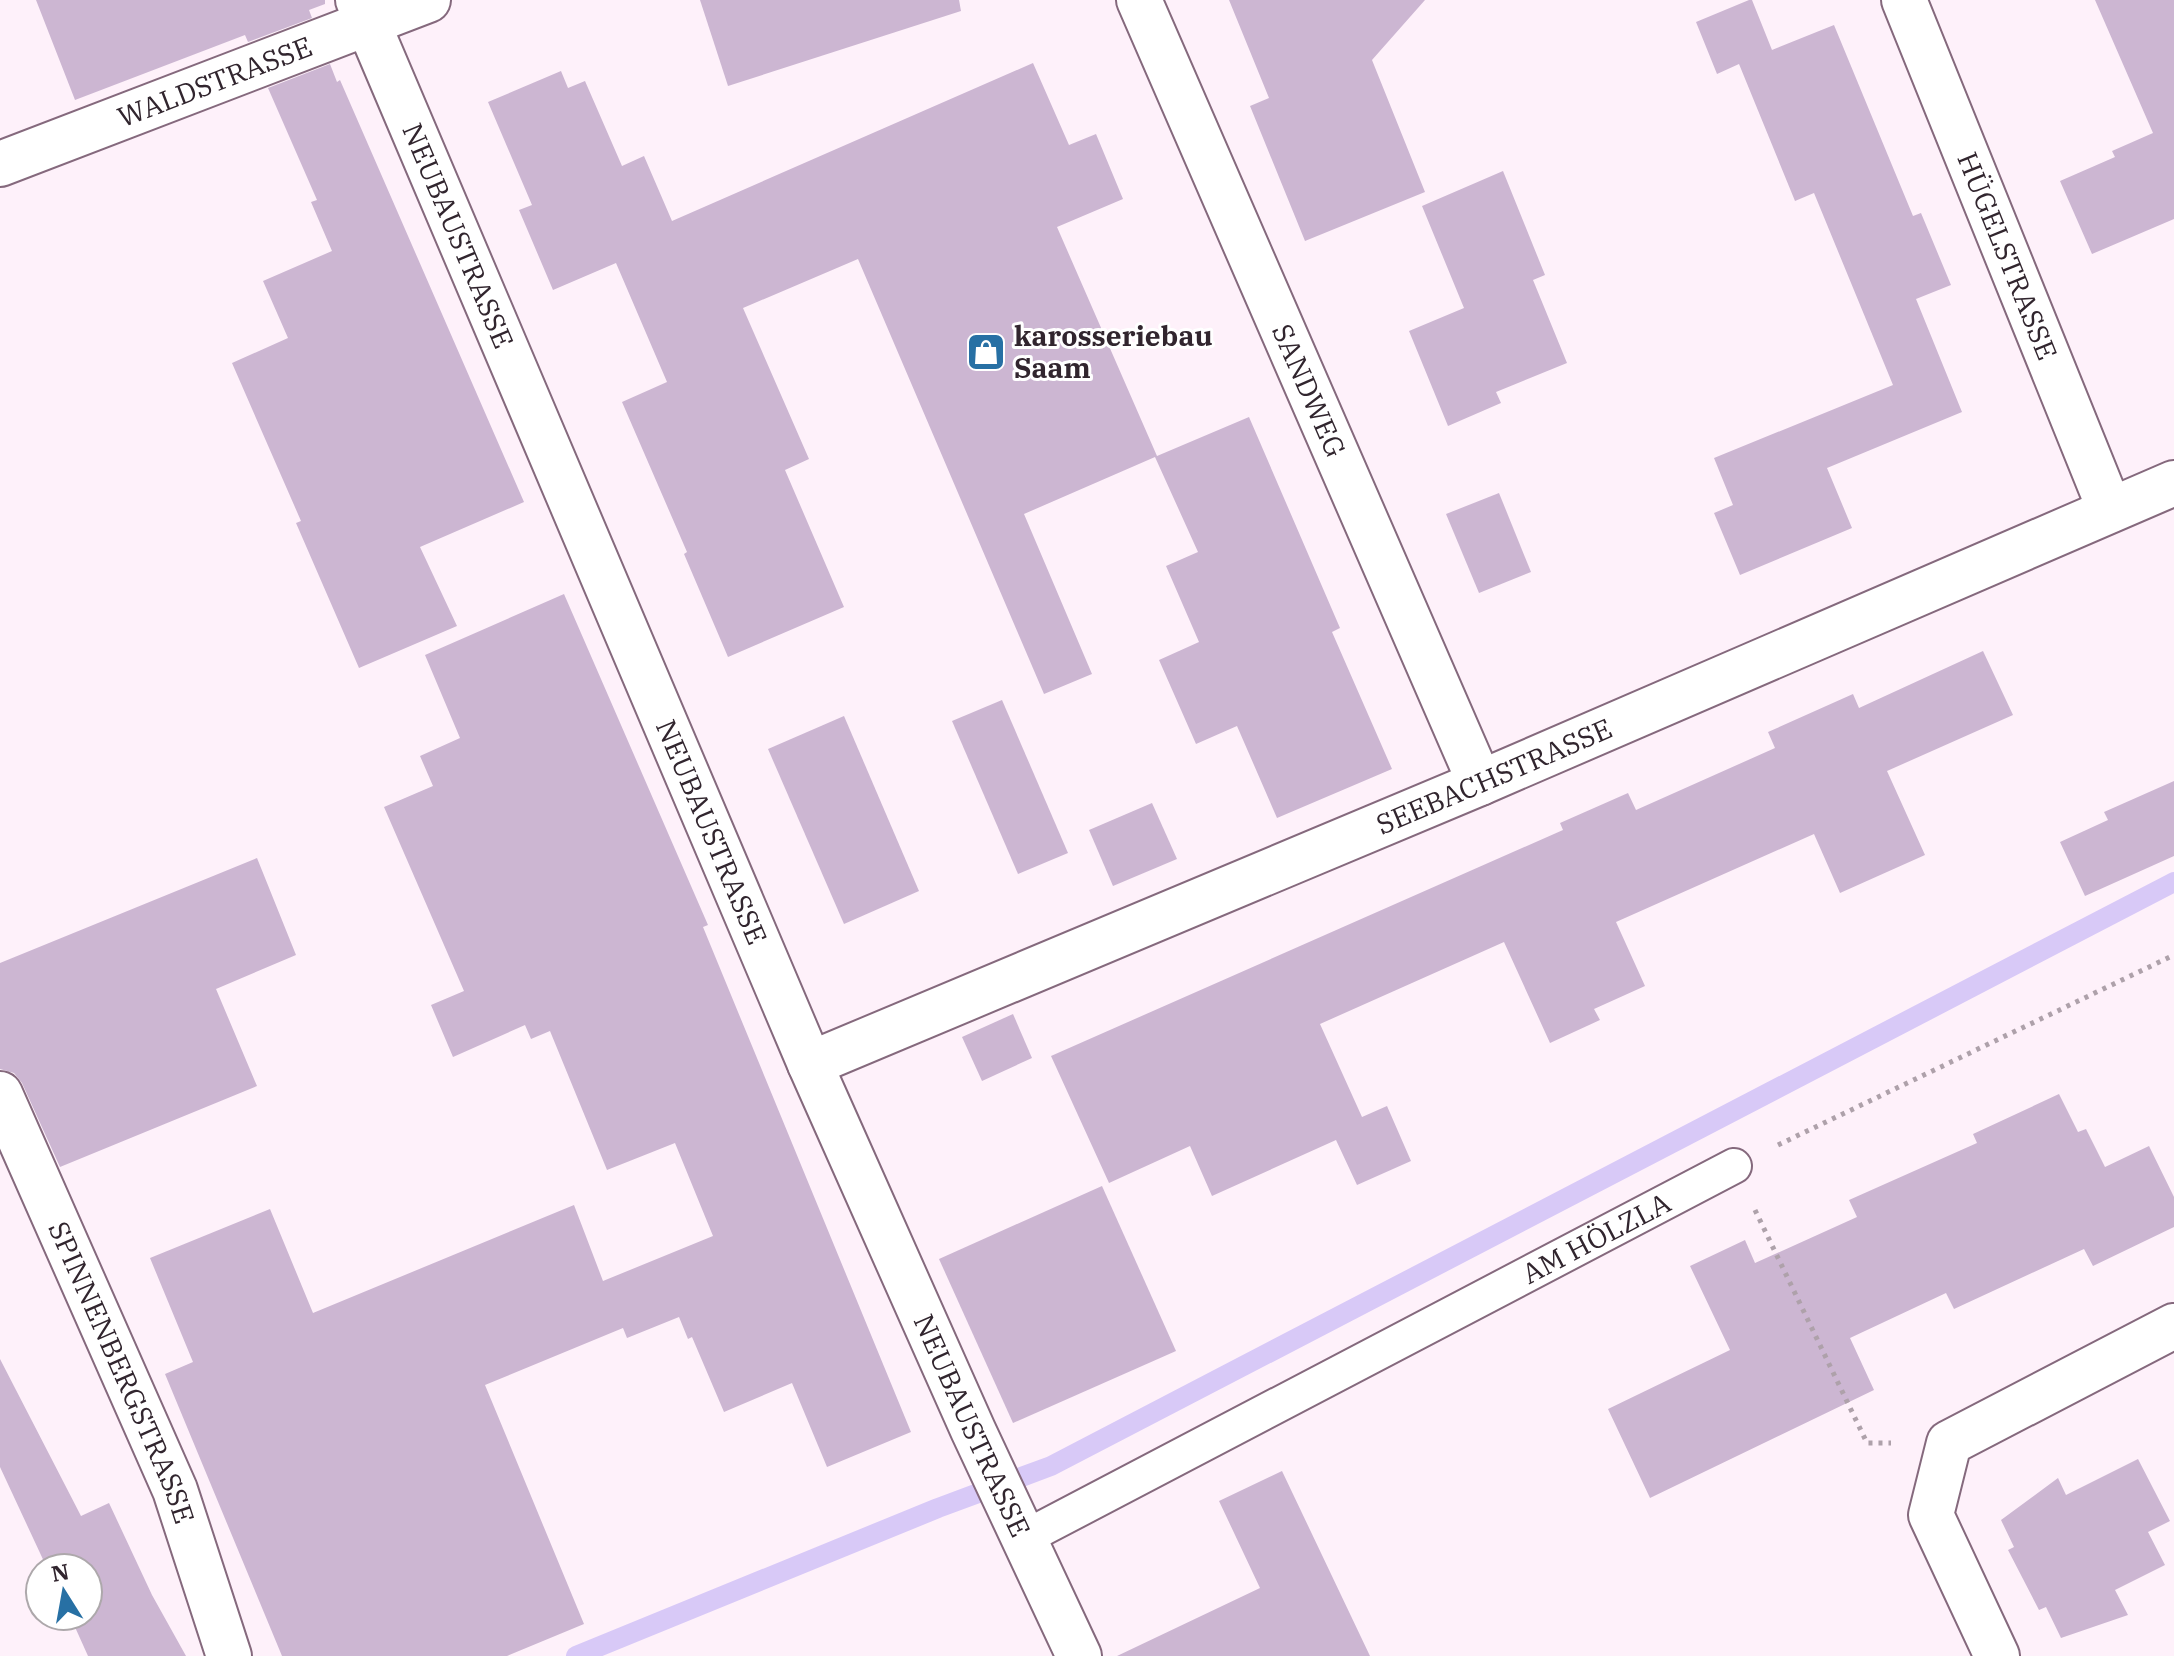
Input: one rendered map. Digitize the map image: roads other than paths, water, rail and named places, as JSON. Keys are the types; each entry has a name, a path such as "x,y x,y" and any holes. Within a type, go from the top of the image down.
{"street":[{"name":"WALDSTRASSE","path":"0,164 362,11 428,0"},
{"name":"SANDWEG","path":"1139,0 1480,783"},
{"name":"HÜGELSTRASSE","path":"1904,0 2110,510"},
{"name":"NEUBAUSTRASSE","path":"362,11 810,1064 973,1430 1079,1656"},
{"name":"SEEBACHSTRASSE","path":"810,1064 1480,783 2174,483"},
{"name":"SPINNENBERGSTRASSE","path":"0,1094 175,1490 229,1656"},
{"path":"1997,1656 1931,1515 1949,1443 2174,1326"}],"lane":[{"name":"AM HÖLZLA","path":"1024,1538 1734,1166"}],"waterway":[{"path":"576,1656 938,1508 1051,1466 2174,882"}],"place":[{"name":"karosseriebau Saam","path":"986,352"}]}
